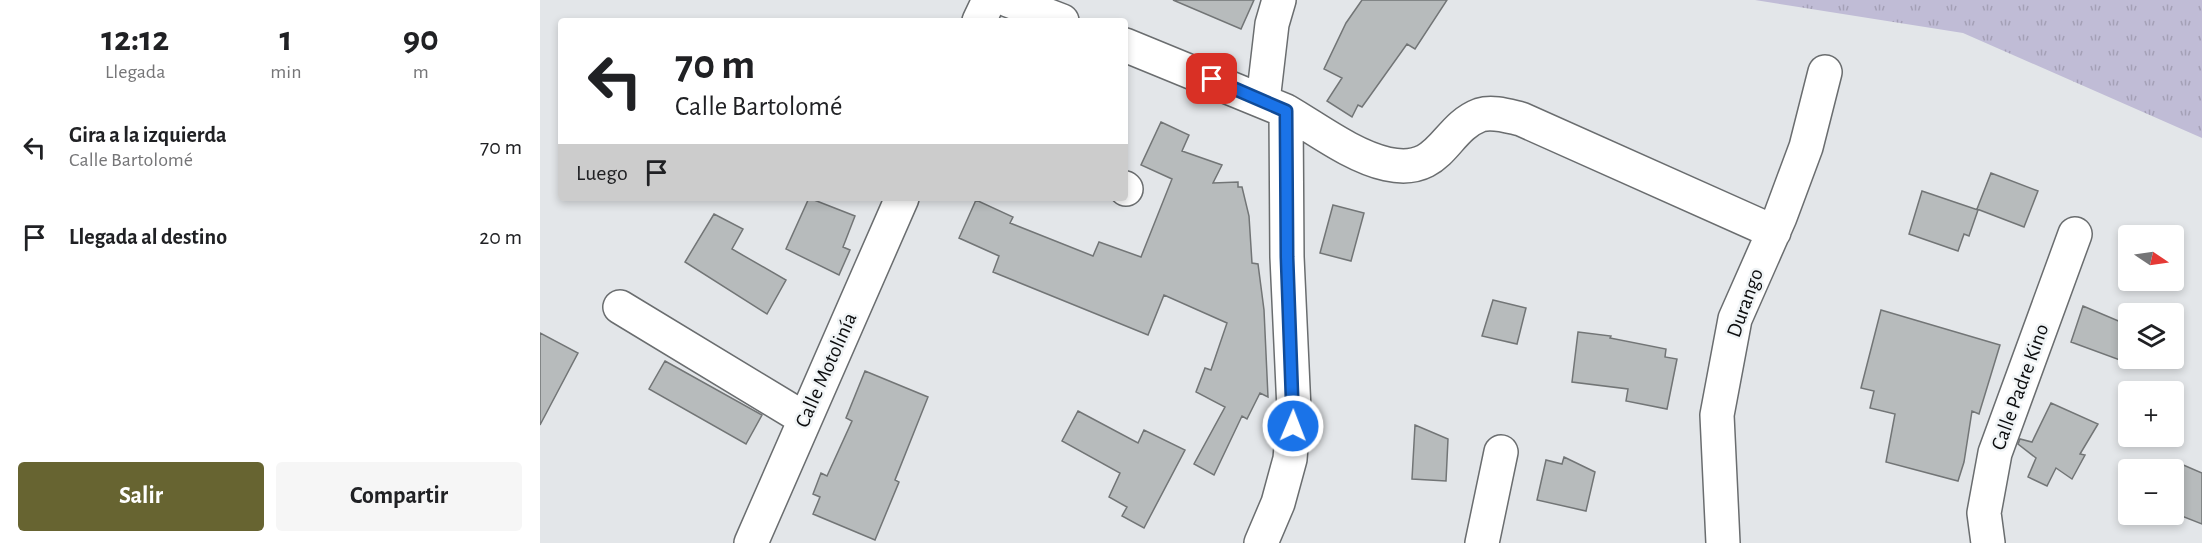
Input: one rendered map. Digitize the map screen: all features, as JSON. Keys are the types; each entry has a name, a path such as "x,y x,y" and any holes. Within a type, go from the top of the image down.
{"street":[{"path":"980,18 988,0"},
{"path":"1008,0 1054,18"},
{"path":"1261,543 1278,503 1290,459 1294,410 1287,257 1274,106 1272,24 1279,0"},
{"path":"1128,46 1274,106 1363,155 1388,164 1411,165 1431,159 1468,123 1481,115 1499,114 1521,119 1773,232"},
{"name":"Durango","path":"1723,543 1717,415 1735,319 1773,232 1806,147 1825,72"},
{"name":"Calle Motolinía","path":"751,543 901,201"},
{"name":"Calle Padre Kino","path":"1988,543 1984,513 1995,453 2075,234"},
{"path":"620,307 805,419"},
{"path":"1482,543 1501,452"}],"green space":[{"path":"1755,0 2202,0 2202,138 1963,33"}],"building":[{"path":"1173,0 1254,0 1241,29"},
{"path":"1362,0 1447,0 1415,49 1407,44 1362,107 1358,105 1352,117 1327,101 1342,78 1324,69 1346,23"},
{"path":"1161,122 1189,135 1182,151 1222,165 1213,183 1238,182 1238,187 1242,187 1249,216 1252,263 1258,264 1264,310 1268,397 1260,393 1247,419 1242,416 1214,475 1194,464 1225,407 1196,392 1205,368 1211,370 1227,323 1164,295 1148,335 993,272 999,256 959,238 976,201 978,201 1013,217 1010,223 1093,256 1099,242 1141,257 1172,179 1141,165"},
{"path":"1991,173 2038,191 2024,227 1977,209"},
{"path":"1922,191 1978,210 1969,236 1964,234 1958,251 1909,234"},
{"path":"808,201 817,201 855,216 843,247 850,250 839,275 786,249"},
{"path":"1333,205 1364,213 1351,261 1320,253"},
{"path":"714,214 743,229 732,249 786,280 767,314 685,262"},
{"path":"1493,300 1526,308 1517,344 1482,336"},
{"path":"2083,306 2118,321 2118,359 2071,342"},
{"path":"1881,310 2000,345 1979,414 1972,411 1964,462 1958,481 1886,462 1895,414 1870,408 1874,391 1861,388"},
{"path":"1578,332 1611,336 1610,338 1666,349 1665,357 1677,359 1667,409 1626,401 1628,389 1572,382"},
{"path":"540,333 578,353 540,425"},
{"path":"665,361 762,415 746,444 649,389"},
{"path":"865,371 928,397 895,480 899,482 875,540 813,514 820,497 813,494 821,473 827,476 852,421 846,418"},
{"path":"2051,403 2098,424 2080,454 2085,455 2072,479 2056,468 2047,486 2028,477 2036,458 2018,444 2020,439 2032,442"},
{"path":"1078,411 1138,443 1144,430 1185,450 1144,528 1122,516 1127,507 1109,497 1120,473 1062,441"},
{"path":"1415,425 1448,439 1446,481 1412,479"},
{"path":"1564,457 1595,472 1586,511 1537,500 1546,460 1562,464"},
{"path":"2184,465 2202,473 2202,524 2184,517"}],"route":[{"path":"1212,79 1286,111 1287,257 1293,426"}]}
